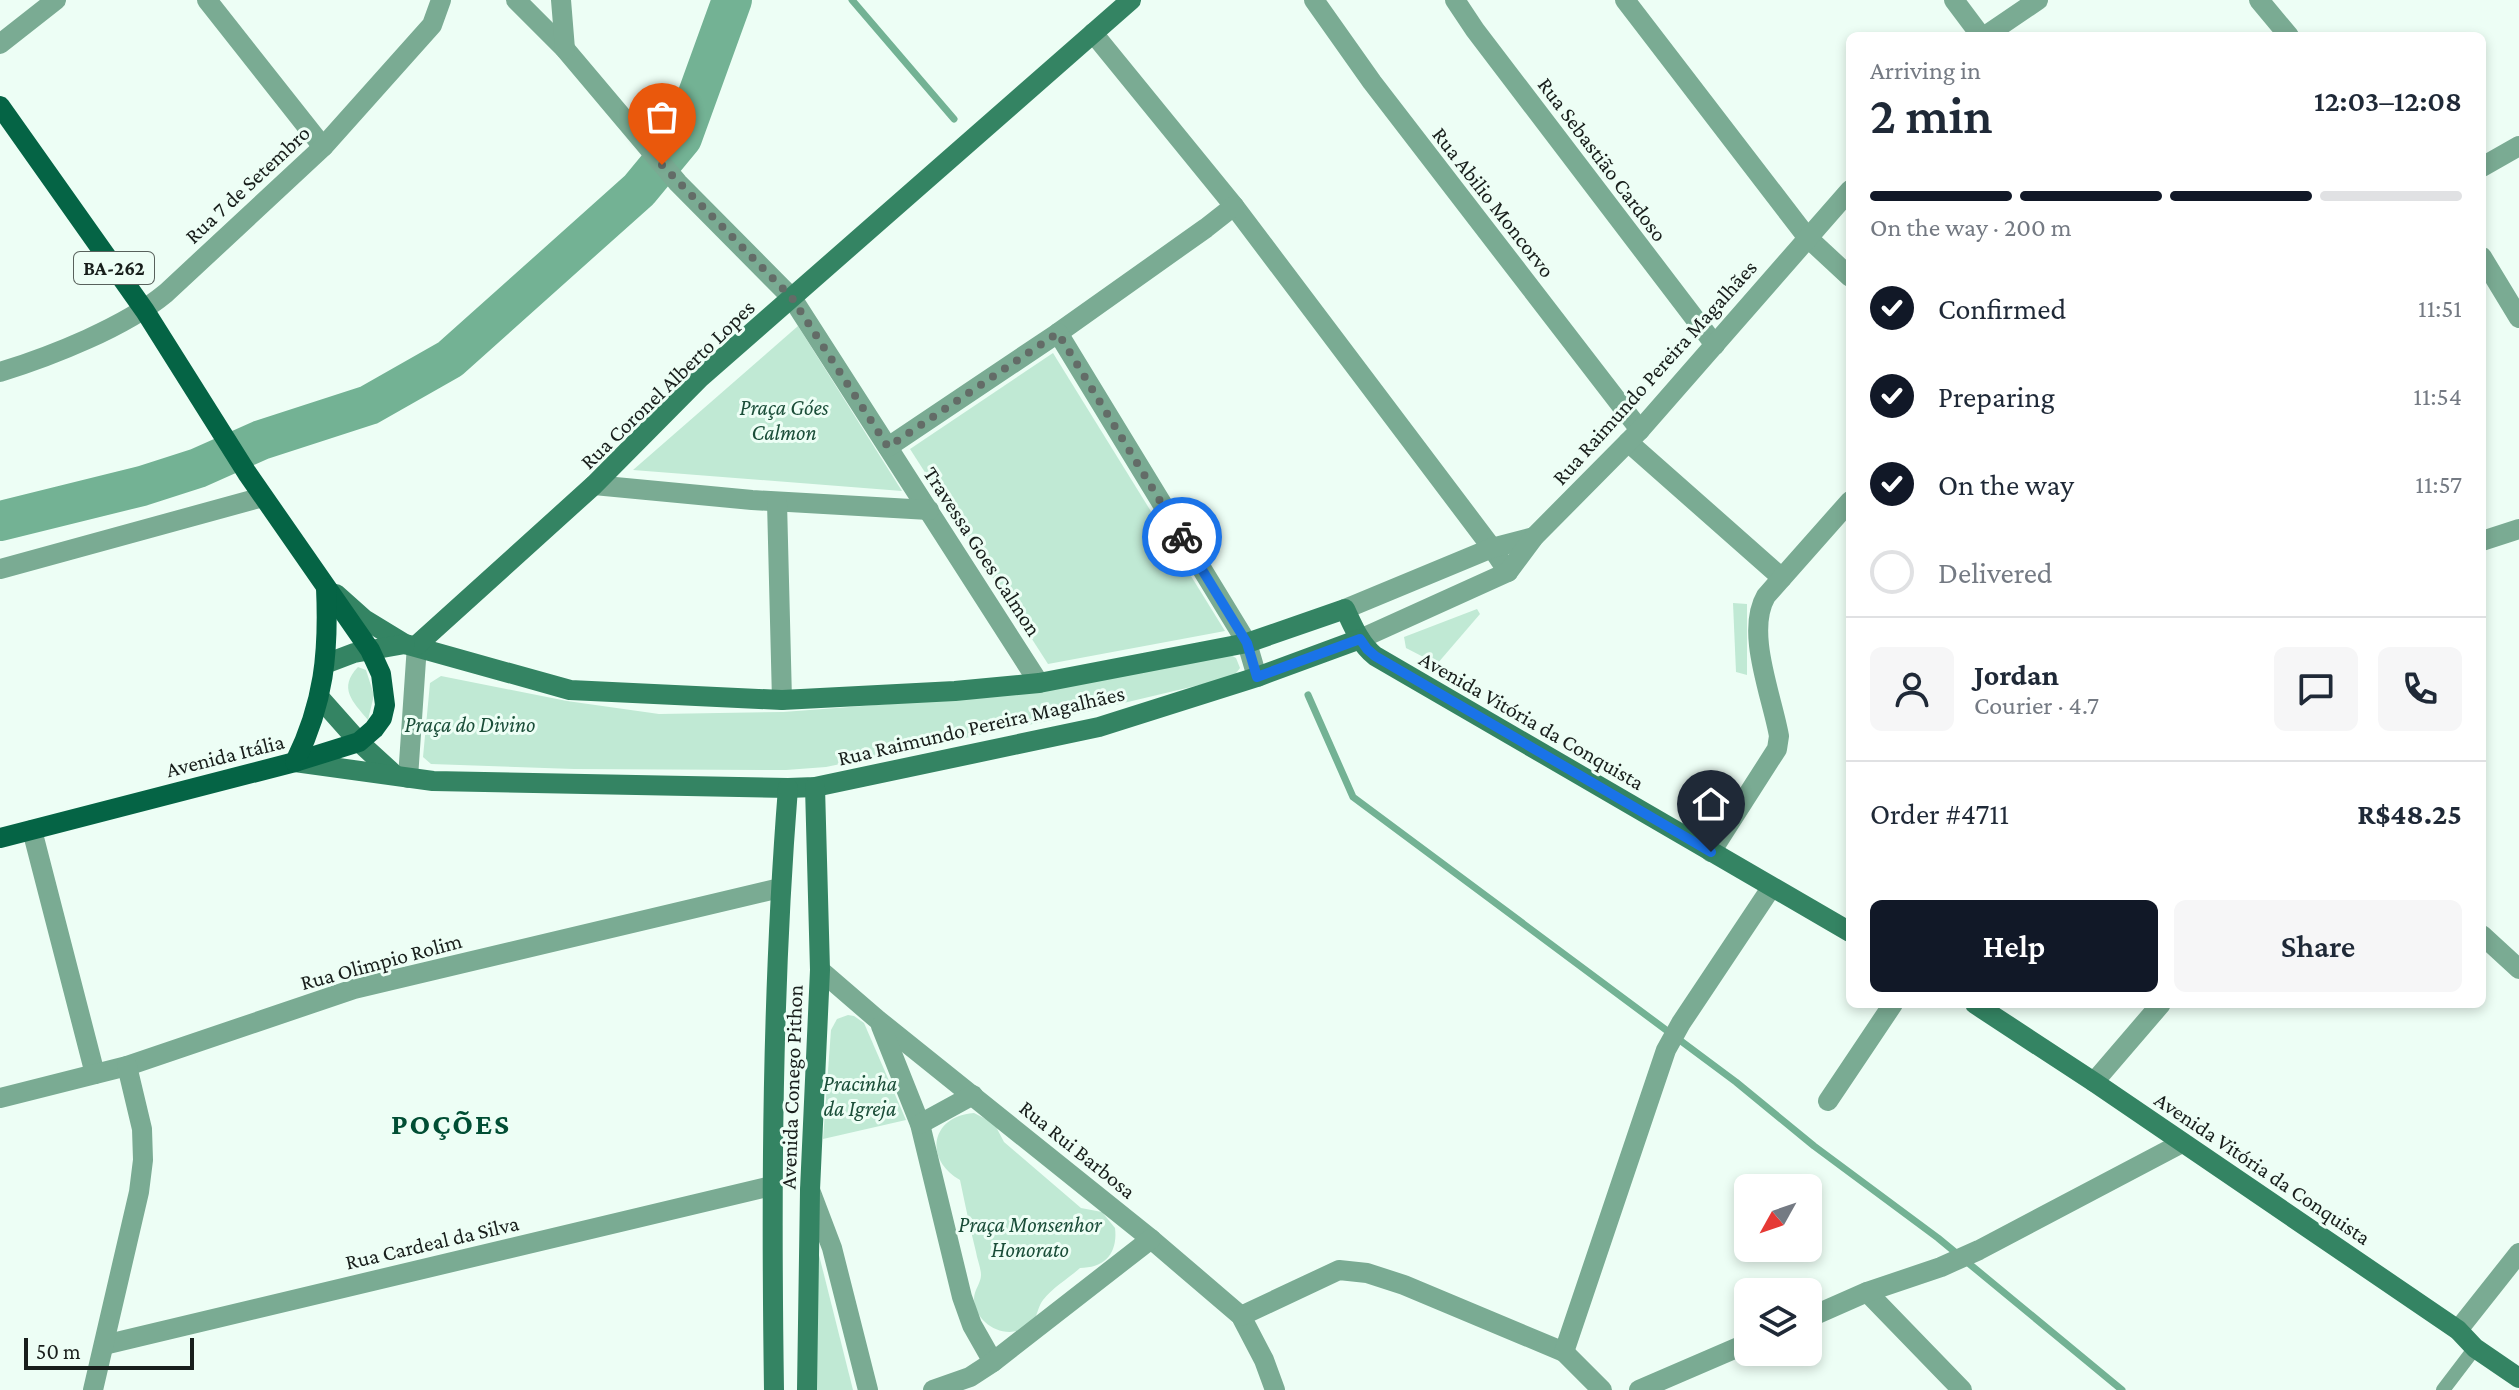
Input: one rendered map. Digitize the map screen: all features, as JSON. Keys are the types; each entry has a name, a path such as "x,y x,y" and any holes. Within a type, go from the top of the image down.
{"main road":[{"name":"Rua Coronel Alberto Lopes","path":"411,645 594,485 700,378 1131,0"},
{"name":"BA-262","path":"0,106 145,311 247,473 326,586 364,619 411,645"},
{"path":"326,586 370,650 381,674 385,705 382,718 359,742"},
{"path":"295,762 310,731 325,664 328,633 326,586"},
{"name":"Rua Raimundo Pereira Magalhães","path":"411,645 570,690 782,700 955,691 1039,683 1247,643 1345,609"},
{"path":"1345,609 1360,639"},
{"name":"Rua Raimundo Pereira Magalhães","path":"295,762 402,777 526,783 815,787 1099,727 1257,677 1360,639"},
{"name":"Avenida Vitória da Conquista","path":"1360,639 1375,656 1846,930"},
{"path":"325,664 370,650 411,645"},
{"path":"319,697 359,742 402,777"},
{"name":"Avenida Itália","path":"0,838 295,762 359,742"},
{"name":"Avenida Conego Pithon","path":"807,1390 810,1190 820,970 815,787"},
{"name":"Avenida Conego Pithon","path":"774,1390 771,1186 780,888 788,788"},
{"name":"Avenida Vitória da Conquista","path":"1981,1008 2458,1330 2475,1348 2519,1378"}],"street":[{"path":"0,44 56,0"},
{"path":"207,0 323,147"},
{"name":"Rua 7 de Setembro","path":"0,372 37,360 145,311 323,147 432,25 441,0"},
{"name":"Travessa Goes Calmon","path":"516,0 565,49 678,183 792,298 1039,683"},
{"path":"561,0 565,49"},
{"name":"Rua Abilio Moncorvo","path":"1314,0 1634,436 1782,578"},
{"name":"Rua Sebastião Cardoso","path":"1455,0 1715,345"},
{"path":"1625,0 1807,237 1846,273"},
{"path":"1954,0 1980,32"},
{"path":"1989,32 2038,0"},
{"path":"2259,0 2286,32"},
{"path":"1093,33 1234,206 1508,572"},
{"path":"2486,165 2519,146"},
{"name":"Rua Raimundo Pereira Magalhães","path":"1360,639 1508,572 1534,537 1634,436 1846,194"},
{"path":"888,447 1058,333 1234,206"},
{"path":"2486,264 2519,318"},
{"path":"1058,333 1247,643 1257,677"},
{"path":"594,485 777,502 929,510"},
{"path":"0,569 263,497"},
{"path":"777,502 782,700"},
{"path":"1711,852 1777,749 1779,736 1759,643 1760,607 1846,506"},
{"path":"2486,540 2519,529"},
{"name":"Rua Raimundo Pereira Magalhães","path":"1345,609 1492,548 1534,537"},
{"path":"402,777 411,645"},
{"path":"32,830 95,1074"},
{"name":"Rua Olimpio Rolim","path":"0,1098 127,1066 354,989 780,888"},
{"path":"1564,1352 1666,1050 1771,888"},
{"path":"2486,939 2519,969"},
{"name":"Rua Rui Barbosa","path":"820,970 1241,1316 1264,1360 1275,1390"},
{"path":"1828,1101 1890,1008"},
{"path":"2094,1082 2158,1008"},
{"path":"878,1020 920,1124 962,1297 972,1325 993,1362"},
{"path":"93,1390 139,1192 143,1160 142,1129 127,1066"},
{"path":"920,1124 973,1095"},
{"path":"1822,1312 1979,1250 2182,1143"},
{"name":"Rua Cardeal da Silva","path":"104,1345 771,1186"},
{"path":"810,1190 832,1248 868,1390"},
{"path":"933,1390 974,1384 993,1362 1151,1239"},
{"path":"2458,1330 2519,1253"},
{"path":"1241,1316 1339,1270 1367,1273 1404,1285 1469,1315 1564,1352 1602,1390"},
{"path":"1867,1292 1962,1390"},
{"path":"1639,1390 1734,1349"}],"lane":[{"path":"2443,1390 2475,1348"}],"green space":[{"name":"Praça Góes Calmon","path":"798,326 902,491 633,470"},
{"path":"1053,353 1225,631 1048,664 910,449"},
{"path":"1733,603 1747,604 1747,675 1736,672"},
{"path":"1477,609 1480,614 1437,664 1406,648 1404,637"},
{"name":"Praça do Divino","path":"1229,654 1236,658 1240,668 1233,677 1052,720 826,767 786,770 574,769 431,764 423,757 430,683 441,676 567,701 659,714 783,712 956,699"},
{"path":"358,667 366,670 374,695 368,720 348,688"},
{"name":"Pracinha da Igreja","path":"848,1015 864,1023 906,1120 823,1139 831,1030 837,1019"},
{"name":"Praça Monsenhor Honorato","path":"974,1113 994,1123 1004,1142 1081,1208 1102,1212 1115,1228 1114,1245 1108,1257 1096,1265 1080,1268 1051,1291 1040,1304 1032,1323 1015,1332 991,1326 975,1307 974,1296 981,1272 960,1180 948,1171 937,1150 937,1140 948,1122"},
{"path":"818,1251 853,1390 809,1390"}],"waterway":[{"path":"0,521 142,486 198,468 261,440 369,405 450,359 639,190 682,138 732,0"},
{"path":"731,2 740,0"},
{"path":"852,0 954,119"},
{"path":"1308,695 1353,797 1736,1082 1814,1146 1938,1238 2122,1390"}],"way so far":[{"path":"662,165 792,298 888,447 1058,333 1182,537"}],"district":[{"name":"POÇÕES","path":"451,1124"}],"route":[{"path":"1182,537 1247,643 1257,677 1360,639 1375,656 1711,852"}]}
